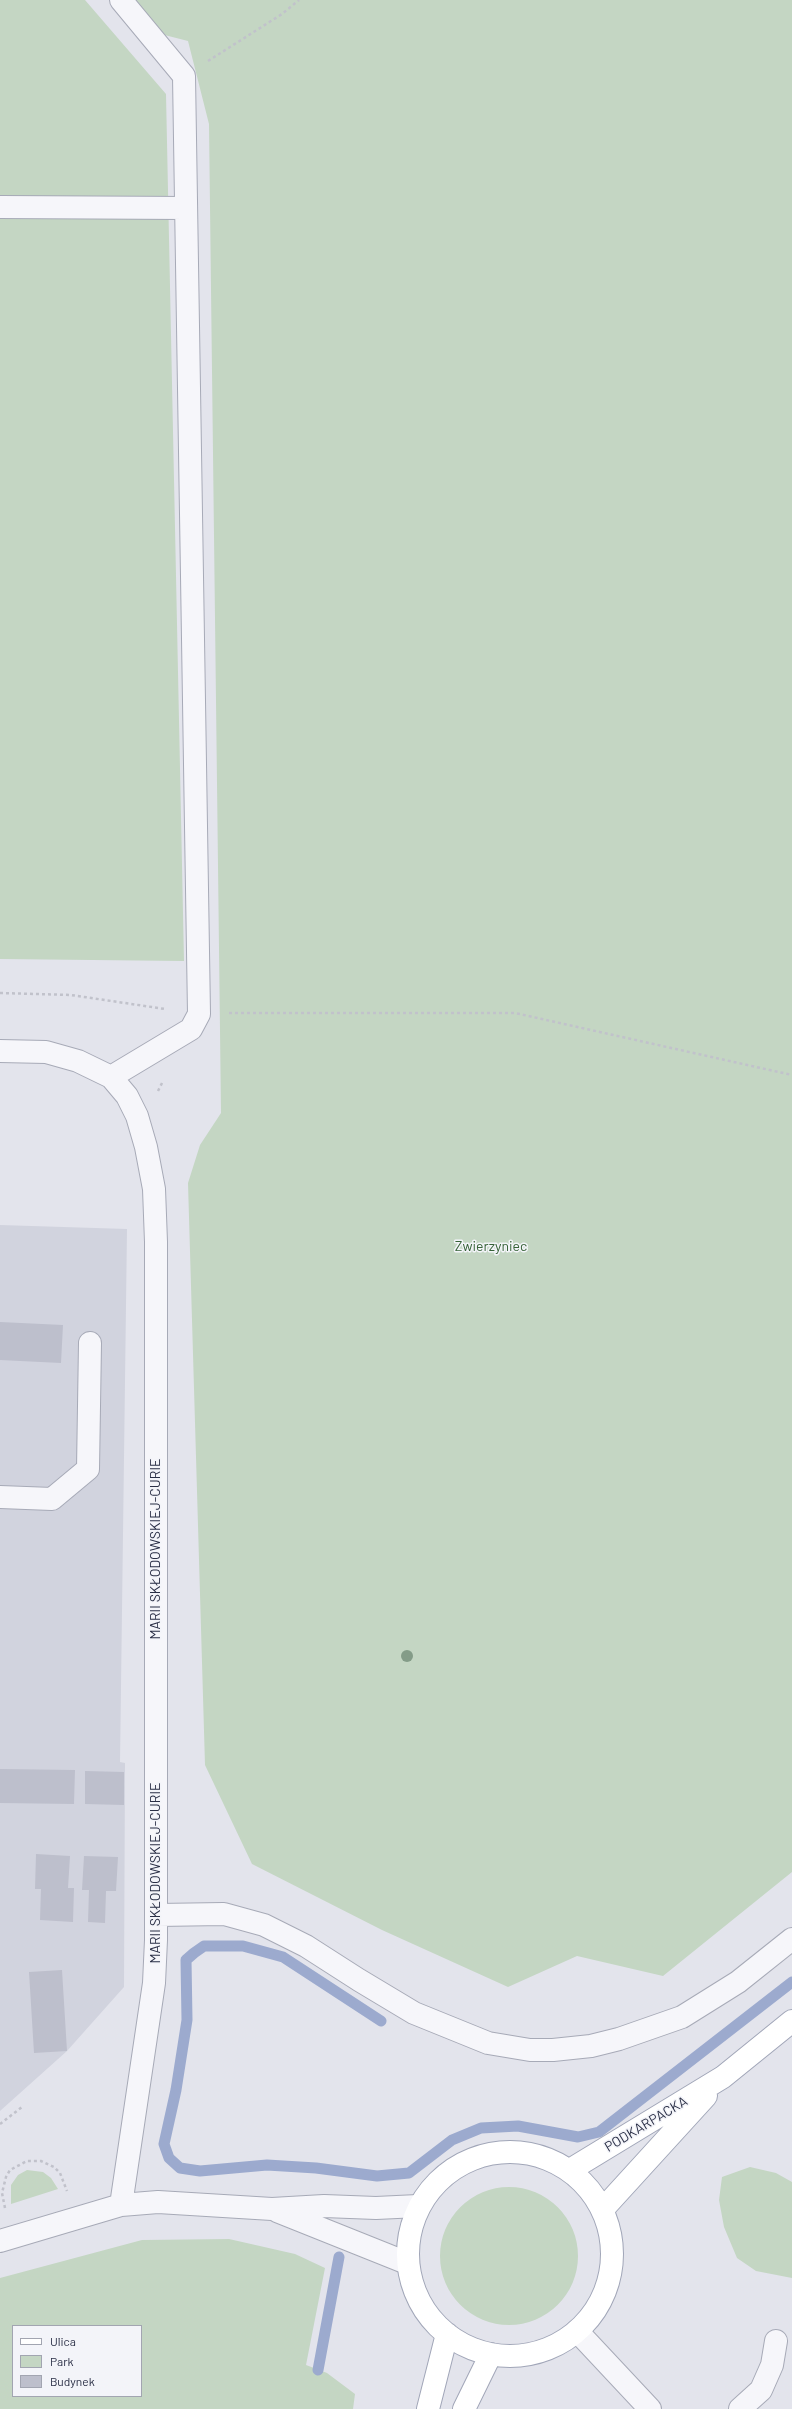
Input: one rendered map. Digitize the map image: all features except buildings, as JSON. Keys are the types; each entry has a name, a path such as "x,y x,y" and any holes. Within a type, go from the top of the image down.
{"main road":[{"name":"PODKARPACKA","path":"570,2170 723,2077 792,2021"},
{"name":"PODKARPACKA","path":"602,2209 723,2077"},
{"path":"498,2151 524,2152 548,2158 570,2170 589,2187 602,2209 612,2240 611,2271 601,2301 591,2316 577,2331 547,2349 529,2354 510,2356 491,2354 468,2347 447,2334 427,2314 413,2290 407,2263 409,2234 418,2206 432,2186 452,2169 474,2157 498,2151"},
{"path":"428,2409 447,2334"},
{"path":"464,2409 491,2354"}],"street":[{"path":"0,1051 46,1052 78,1061 111,1077 191,1029 199,1014 184,76 121,0"},
{"path":"0,207 186,208"},
{"name":"MARII SKŁODOWSKIEJ-CURIE","path":"111,1077 127,1096 137,1116 146,1147 154,1189 156,1242 156,1915 154,1983 121,2205"},
{"path":"0,1497 52,1499 88,1469 90,1343"},
{"path":"156,1915 224,1914 264,1925 306,1946 414,2013 488,2043 530,2050 553,2050 590,2046 619,2039 682,2017 738,1982 792,1939"},
{"path":"0,2240 121,2205 158,2202 272,2209 324,2206 376,2208 418,2206"},
{"path":"272,2209 407,2263"},
{"path":"577,2331 650,2409"},
{"path":"740,2409 761,2390 772,2365 776,2341"}],"path":[{"path":"184,76 282,14 298,0"},
{"path":"0,993 71,995 199,1014 515,1013 792,1076"},
{"path":"0,2124 22,2107"},
{"path":"6,2211 2,2193 6,2177 10,2170 27,2161 41,2161 54,2167 64,2182 68,2197"}],"shaded area":[{"path":"0,1225 127,1229 120,1762 125,1763 124,1987 67,2051 0,2111"}],"green space":[{"path":"0,0 85,0 166,94 184,961 0,959"},
{"name":"Zwierzyniec","path":"117,0 792,0 792,1872 663,1976 577,1956 508,1987 382,1930 252,1864 205,1765 188,1183 200,1145 221,1113 209,124 188,41 145,30"},
{"path":"750,2167 776,2173 792,2182 792,2278 756,2271 737,2258 724,2227 719,2200 722,2177"},
{"path":"27,2170 43,2172 51,2178 58,2189 11,2204 11,2185 18,2175"},
{"path":"516,2187 542,2195 558,2207 567,2218 573,2230 577,2243 577,2269 573,2282 567,2294 558,2305 547,2314 535,2320 516,2325 502,2325 483,2320 471,2314 460,2305 451,2294 441,2269 440,2249 445,2230 451,2218 460,2207 471,2198 496,2188"},
{"path":"229,2239 295,2254 325,2268 306,2365 327,2373 355,2394 353,2409 0,2409 0,2278 142,2240"}],"waterway":[{"path":"381,2021 283,1957 243,1946 204,1946 186,1960 187,2020 176,2090 164,2144 169,2158 180,2168 200,2171 267,2165 316,2168 377,2176 409,2173 452,2140 481,2128 518,2126 578,2137 599,2132 792,1982"},
{"path":"318,2370 339,2257"}]}
